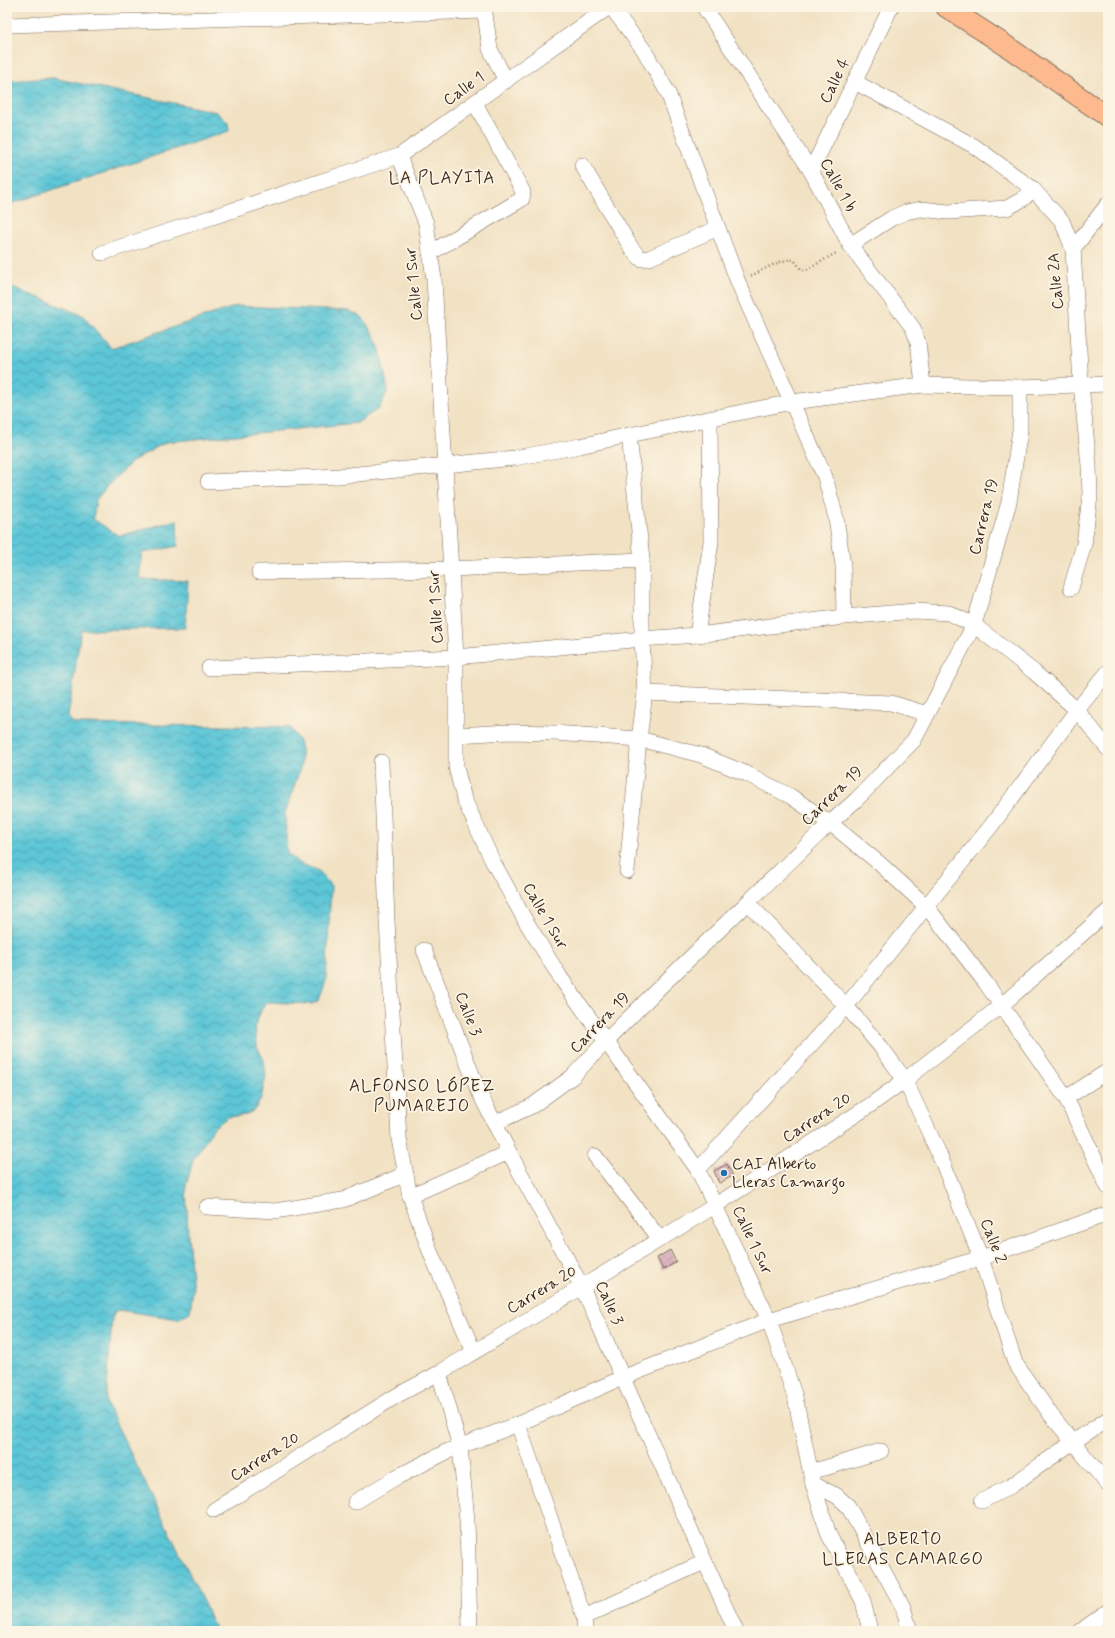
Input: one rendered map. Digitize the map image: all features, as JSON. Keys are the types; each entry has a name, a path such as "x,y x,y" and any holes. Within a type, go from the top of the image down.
{"main road":[{"path":"946,7 1005,45 1108,117"}],"street":[{"path":"506,80 610,7 644,50 668,93 738,282 825,477 836,518 843,565 844,617"},
{"name":"Calle 1 b","path":"704,7 811,171 850,245 913,328 918,342 923,385"},
{"name":"Calle 4","path":"811,171 892,7"},
{"path":"7,25 484,9"},
{"name":"Calle 1","path":"102,253 399,156 506,80 490,49 484,9"},
{"name":"Calle 2A","path":"855,82 974,146 1033,189 1062,222 1073,249 1081,384 1089,466 1090,496 1084,544 1071,588"},
{"path":"430,253 522,199 523,192 475,103"},
{"name":"Calle 1 Sur","path":"399,156 426,223 434,279 456,657 456,767 464,799 492,860 525,920 560,977 698,1170 716,1205 769,1320 795,1397 812,1478 829,1535 863,1601 870,1631"},
{"path":"582,165 632,249 641,259 649,258 718,228"},
{"path":"850,245 892,218 906,212 922,209 948,212 1007,208 1023,199 1033,189"},
{"path":"1073,249 1108,204"},
{"path":"208,482 339,476 514,458 580,446 792,402 923,385 1020,387 1108,384"},
{"name":"Carrera 19","path":"495,1122 532,1106 572,1078 606,1041 830,823 856,800 914,740 974,625 1009,502 1020,430 1020,387"},
{"path":"697,635 710,542 710,419"},
{"path":"627,871 639,739 645,693 642,639 642,560 629,435"},
{"path":"259,572 451,569 642,560"},
{"path":"209,668 456,657 697,635 844,617 915,611 949,613 974,625 1034,672 1077,710 1107,746"},
{"path":"698,1170 846,1006 991,826 1077,710 1108,672"},
{"path":"645,693 890,703 927,714"},
{"path":"457,736 509,732 554,733 639,739 702,755 747,774 790,796 830,823 879,863 927,907 1002,1005 1066,1098 1108,1188"},
{"path":"381,762 382,833 399,1139 410,1196 431,1254 474,1352"},
{"name":"Calle 2","path":"748,903 846,1006 905,1080 940,1156 981,1258 1015,1363 1051,1415 1108,1485"},
{"name":"Carrera 20","path":"214,1510 396,1396 439,1373 582,1288 716,1205 869,1106 1002,1005 1108,911"},
{"name":"Calle 3","path":"424,950 478,1090 509,1152 582,1288 736,1631"},
{"path":"1066,1098 1108,1071"},
{"path":"410,1196 509,1152"},
{"path":"595,1156 660,1239"},
{"path":"206,1207 275,1211 335,1202 406,1174"},
{"path":"355,1502 395,1478 446,1452 518,1424 622,1378 769,1320 981,1258 1108,1214"},
{"path":"439,1373 460,1447 467,1520 470,1631"},
{"path":"982,1501 1011,1486 1108,1419"},
{"path":"518,1424 585,1624 704,1562"},
{"path":"881,1451 825,1468 812,1478 848,1506 903,1607 910,1631"},
{"path":"1081,1631 1103,1620"}],"path":[{"path":"738,282 783,261 795,261 802,270 806,270 850,245"}],"water":[{"path":"53,78 217,112 228,123 229,131 7,205 7,81"},
{"path":"7,285 82,315 111,348 237,306 349,311 362,317 374,335 380,350 388,391 379,408 357,423 166,442 134,460 108,485 96,500 93,519 119,536 177,520 178,546 142,553 139,579 188,581 185,628 81,630 68,717 73,723 82,724 289,727 298,739 301,749 301,766 285,813 287,853 299,863 319,871 331,886 326,981 319,1000 312,1004 267,1002 262,1008 255,1026 257,1046 264,1061 266,1075 261,1099 255,1109 247,1115 228,1117 214,1127 193,1160 186,1186 188,1236 193,1289 190,1312 178,1319 118,1310 115,1311 112,1318 106,1403 203,1601 216,1631 7,1631"}],"building":[{"name":"CAI Alberto Lleras Camargo","path":"727,1164 733,1176 719,1183 714,1171"},
{"path":"670,1250 676,1262 663,1270 657,1258"}],"place":[{"name":"CAI Alberto Lleras Camargo","path":"724,1173"}],"district":[{"name":"LA PLAYITA","path":"442,178"},
{"name":"ALFONSO LÓPEZ PUMAREJO","path":"422,1096"},
{"name":"ALBERTO LLERAS CAMARGO","path":"903,1549"}]}
